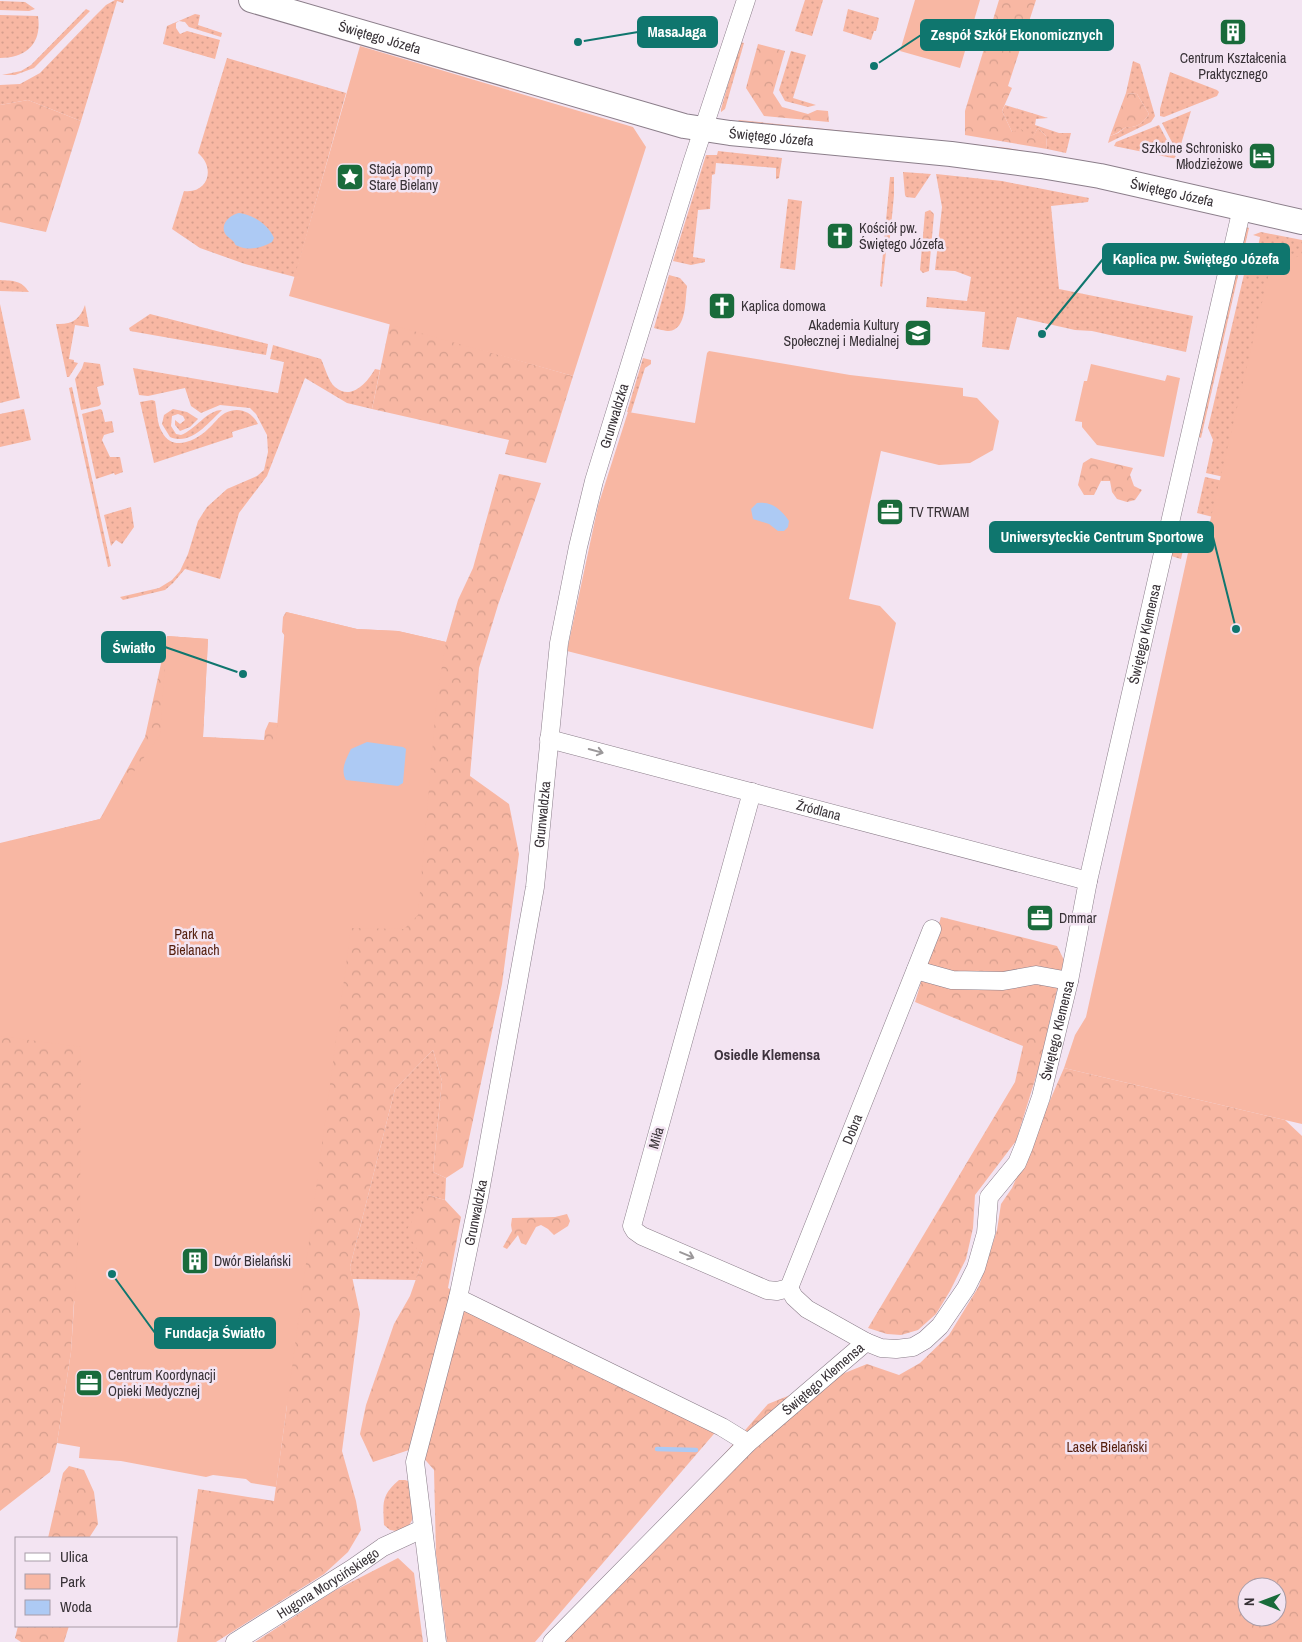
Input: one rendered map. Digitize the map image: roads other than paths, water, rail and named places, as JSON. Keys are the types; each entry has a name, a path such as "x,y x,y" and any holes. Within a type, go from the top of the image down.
{"street":[{"name":"Świętego Józefa","path":"251,0 684,126 704,130 957,155 1041,166 1100,176 1302,222"},
{"name":"Grunwaldzka","path":"437,1642 415,1462 458,1298 479,1197 535,887 559,642 578,547 594,481 746,0"},
{"name":"Świętego Klemensa","path":"552,1642 748,1443 866,1342 889,1349 906,1348 920,1344 940,1326 971,1279 983,1248 989,1197 1017,1162 1041,1097 1068,981 1088,881 1242,208"},
{"name":"Źródlana","path":"548,739 1088,881"},
{"name":"Miła","path":"752,792 632,1222 635,1232 642,1236 767,1290 777,1291 788,1288"},
{"name":"Dobra","path":"788,1288 932,928"},
{"path":"916,970 952,980 1003,981 1036,975 1068,981"},
{"path":"788,1288 794,1297 807,1309 866,1342"},
{"path":"458,1298 722,1426 748,1443"},
{"name":"Hugona Morycińskiego","path":"235,1642 383,1547 422,1529"}],"water":[{"path":"239,213 255,218 264,224 274,238 272,242 255,248 242,248 236,245 227,236 224,225 228,219"},
{"path":"757,503 767,503 783,513 789,521 788,527 784,531 778,531 769,524 753,519 751,509"},
{"path":"367,742 406,749 403,783 398,786 346,780 344,768 351,749"}],"waterway":[{"path":"657,1449 696,1450"}],"place":[{"name":"Centrum Kształcenia Praktycznego","path":"1233,32"},
{"name":"MasaJaga","path":"578,42"},
{"name":"Zespół Szkół Ekonomicznych","path":"874,66"},
{"name":"Szkolne Schronisko Młodzieżowe","path":"1262,156"},
{"name":"Stacja pomp Stare Bielany","path":"350,177"},
{"name":"Kościół pw. Świętego Józefa","path":"840,236"},
{"name":"Kaplica domowa","path":"722,306"},
{"name":"Akademia Kultury Społecznej i Medialnej","path":"918,333"},
{"name":"Kaplica pw. Świętego Józefa","path":"1042,334"},
{"name":"TV TRWAM","path":"890,512"},
{"name":"Uniwersyteckie Centrum Sportowe","path":"1236,629"},
{"name":"Światło","path":"243,674"},
{"name":"Dmmar","path":"1040,918"},
{"name":"Dwór Bielański","path":"195,1261"},
{"name":"Fundacja Światło","path":"112,1274"},
{"name":"Centrum Koordynacji Opieki Medycznej","path":"89,1383"}],"district":[{"name":"Osiedle Klemensa","path":"767,1054"}],"park label":[{"name":"Park na Bielanach","path":"194,942"},
{"name":"Lasek Bielański","path":"1107,1447"}]}
